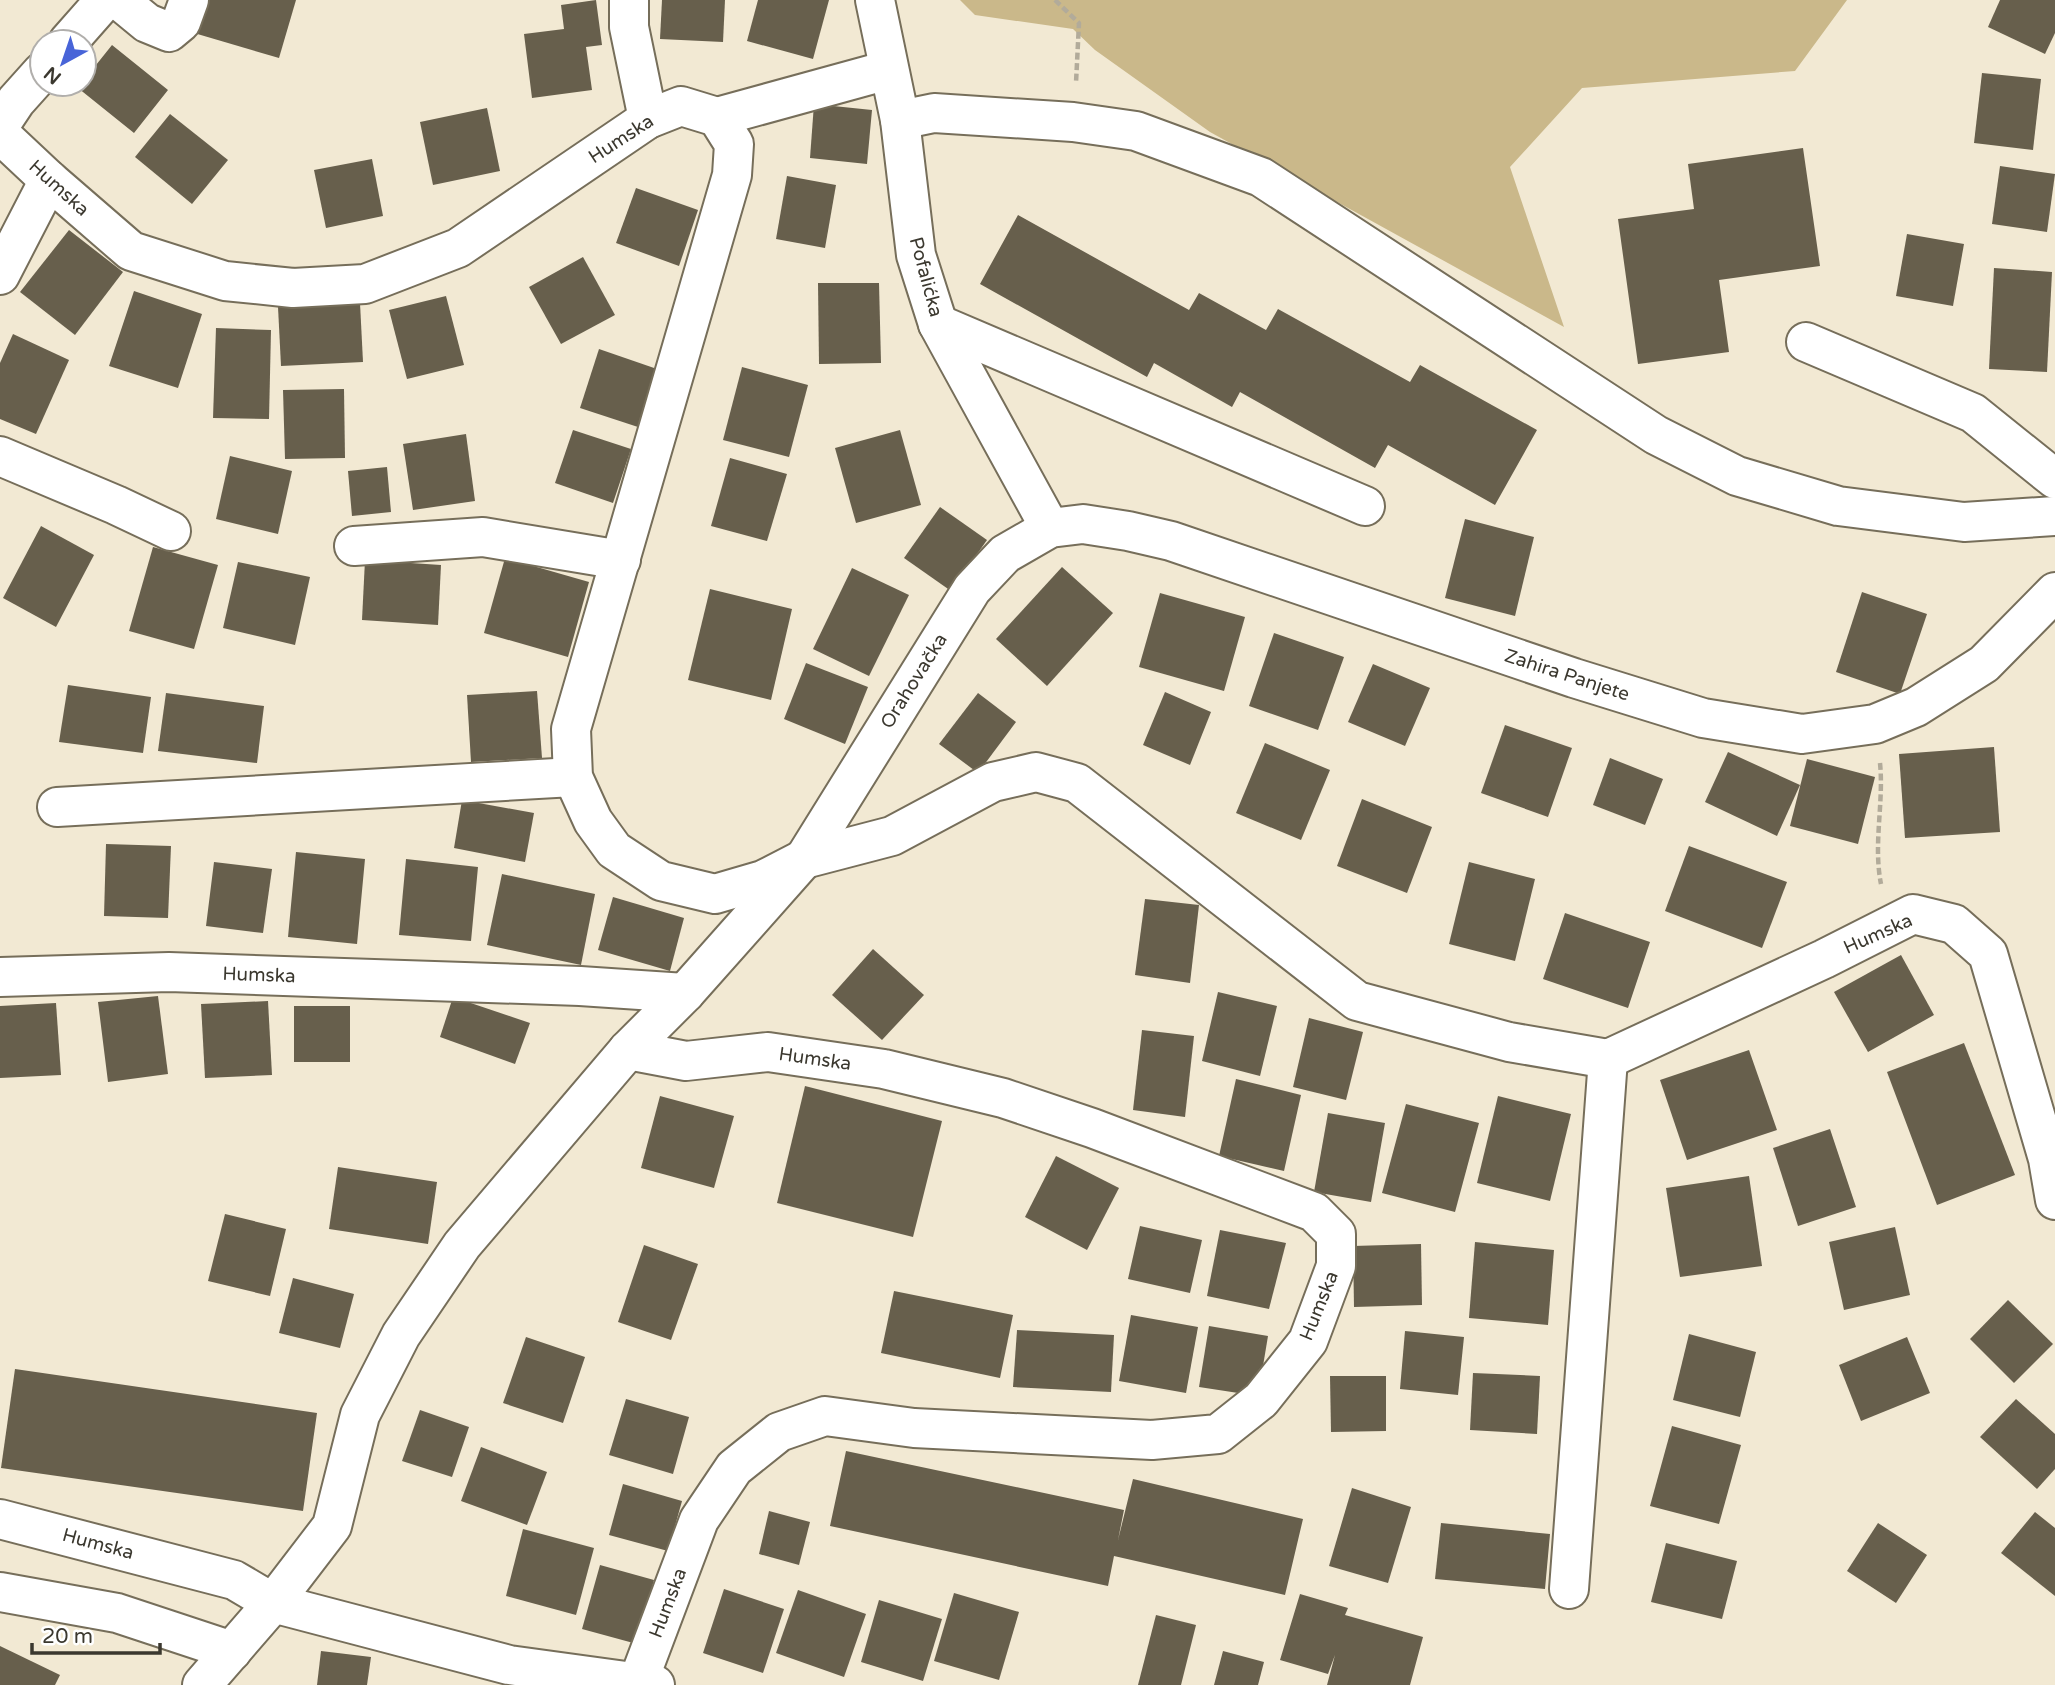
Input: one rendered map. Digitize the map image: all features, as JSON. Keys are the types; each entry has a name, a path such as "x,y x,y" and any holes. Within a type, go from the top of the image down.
{"street":[{"path":"80,28 105,0"},
{"path":"119,0 147,23 169,32 181,22 189,0"},
{"path":"629,0 629,27 648,119"},
{"name":"Pofalićka","path":"875,0 900,120 916,255 938,324 1050,528"},
{"path":"888,70 717,117 734,144 732,175 572,729 573,777 593,821 614,850 661,881 715,894 763,880 804,859 892,835 993,782 1036,772 1077,783 1357,1001 1509,1042 1608,1059 1569,1589"},
{"path":"0,125 28,88"},
{"name":"Humska","path":"0,134 131,251 225,281 293,288 365,284 458,248 648,119 681,106 717,117"},
{"path":"900,120 934,113 1073,122 1136,131 1261,177 1656,435 1737,476 1838,506 1964,522 2055,516"},
{"path":"0,275 49,180"},
{"path":"938,324 1365,506"},
{"path":"1806,342 1973,413 2055,479"},
{"path":"0,457 171,531"},
{"name":"Zahira Panjete","path":"1050,528 1083,524 1171,541 1574,678 1703,718 1802,734 1875,724 1916,707 1984,664 2055,593 2055,572"},
{"name":"Orahovačka","path":"804,859 972,589 1005,554 1050,528"},
{"path":"354,545 483,537 621,560"},
{"path":"57,807 573,777"},
{"path":"202,1685 273,1603 332,1527 360,1415 401,1335 462,1245 628,1050 685,993 804,859"},
{"name":"Humska","path":"1608,1059 1824,959 1913,914 1954,924 1988,954 2048,1159 2055,1200"},
{"name":"Humska","path":"0,977 169,972 580,986 685,993"},
{"name":"Humska","path":"0,1519 234,1580 273,1603 506,1675 647,1684 699,1520 734,1468 779,1433 825,1416 914,1428 1152,1440 1219,1434 1261,1400 1308,1341 1336,1266 1336,1234 1314,1212 1092,1128 1003,1098 884,1069 768,1052 686,1061 628,1050"},
{"path":"0,1592 117,1613 232,1651"}],"path":[{"path":"1055,0 1079,23 1073,122"},
{"path":"1875,724 1881,777 1877,863 1889,926"}],"shaded area":[{"path":"960,0 1847,0 1795,71 1582,88 1510,167 1564,327 1210,132 1095,50 1073,29 975,15"}],"building":[{"path":"204,0 296,0 279,58 194,33"},
{"path":"596,0 602,45 586,47 592,90 532,98 524,34 564,29 561,5"},
{"path":"662,0 725,0 723,42 660,39"},
{"path":"758,0 829,0 813,59 747,41"},
{"path":"2000,0 2055,0 2055,33 2045,54 1988,27"},
{"path":"112,45 168,90 134,133 90,98 98,98 98,62"},
{"path":"1982,73 2041,79 2033,150 1974,143"},
{"path":"814,104 872,110 867,164 810,158"},
{"path":"487,108 500,171 433,185 420,122"},
{"path":"170,114 228,160 192,204 135,157"},
{"path":"1803,148 1820,266 1719,280 1729,352 1638,364 1618,219 1694,209 1688,164"},
{"path":"372,159 383,216 326,228 314,170"},
{"path":"2000,166 2055,174 2047,232 1992,224"},
{"path":"787,176 836,185 825,248 776,239"},
{"path":"636,188 698,210 679,266 616,243"},
{"path":"1018,215 1189,310 1199,293 1266,330 1278,309 1410,382 1420,365 1537,430 1495,505 1388,445 1375,468 1240,392 1232,407 1154,363 1147,377 980,284"},
{"path":"69,230 123,272 75,335 20,292"},
{"path":"1907,234 1964,244 1953,306 1896,296"},
{"path":"583,257 615,315 561,344 529,287"},
{"path":"1994,268 2052,272 2047,372 1989,369"},
{"path":"818,283 879,283 881,363 819,364"},
{"path":"134,291 202,314 178,388 109,366"},
{"path":"446,296 464,365 407,379 389,310"},
{"path":"360,303 363,362 281,366 278,307"},
{"path":"216,328 271,330 269,419 213,418"},
{"path":"13,334 69,360 36,434 0,419 0,363"},
{"path":"599,349 657,369 638,427 580,408"},
{"path":"742,367 808,385 789,457 723,440"},
{"path":"344,389 345,458 285,459 283,390"},
{"path":"573,430 631,449 613,503 555,483"},
{"path":"900,430 921,505 856,523 835,448"},
{"path":"466,434 475,501 413,510 403,444"},
{"path":"230,456 292,471 278,534 216,519"},
{"path":"730,458 787,474 767,541 711,526"},
{"path":"387,467 391,512 352,516 348,471"},
{"path":"940,507 987,540 951,591 904,558"},
{"path":"1465,519 1534,537 1515,616 1445,598"},
{"path":"41,526 94,555 56,627 3,598"},
{"path":"153,547 218,565 194,649 129,631"},
{"path":"505,558 589,582 568,657 484,633"},
{"path":"365,560 441,565 438,625 362,620"},
{"path":"238,562 310,577 295,645 223,628"},
{"path":"1062,567 1113,613 1047,686 996,639"},
{"path":"852,568 909,595 869,676 813,649"},
{"path":"710,589 792,609 771,700 688,680"},
{"path":"1862,592 1927,614 1900,694 1836,672"},
{"path":"1160,593 1245,617 1224,691 1139,667"},
{"path":"1274,633 1344,657 1318,730 1249,706"},
{"path":"806,663 868,687 845,744 784,719"},
{"path":"1373,664 1430,688 1405,746 1348,722"},
{"path":"68,685 151,697 143,753 59,742"},
{"path":"537,691 542,758 471,762 467,695"},
{"path":"1165,692 1211,712 1190,765 1143,745"},
{"path":"166,693 264,706 257,763 158,751"},
{"path":"978,693 1016,722 978,773 939,744"},
{"path":"1505,725 1572,748 1548,817 1481,793"},
{"path":"1265,743 1330,770 1301,840 1236,813"},
{"path":"1994,747 2000,832 1905,838 1899,754"},
{"path":"1728,752 1800,785 1777,836 1705,802"},
{"path":"1610,758 1663,779 1645,825 1593,805"},
{"path":"1807,759 1875,777 1858,844 1790,826"},
{"path":"1362,799 1432,827 1407,893 1337,866"},
{"path":"462,800 534,813 525,862 454,848"},
{"path":"106,844 171,846 168,918 104,916"},
{"path":"1689,846 1787,882 1762,948 1665,911"},
{"path":"296,852 365,859 357,944 288,937"},
{"path":"406,859 478,867 471,941 399,935"},
{"path":"214,862 272,869 263,933 206,926"},
{"path":"1469,862 1535,879 1515,961 1449,944"},
{"path":"502,874 595,894 581,965 487,945"},
{"path":"613,897 684,918 670,971 598,950"},
{"path":"1145,899 1199,905 1190,983 1135,975"},
{"path":"1565,913 1650,942 1628,1008 1543,979"},
{"path":"873,949 924,995 882,1040 832,995"},
{"path":"1901,955 1934,1015 1868,1052 1834,992"},
{"path":"1218,992 1277,1006 1260,1076 1202,1061"},
{"path":"158,996 168,1074 108,1082 98,1002"},
{"path":"453,997 530,1023 515,1064 440,1037"},
{"path":"268,1001 272,1075 205,1078 201,1004"},
{"path":"56,1003 61,1075 0,1078 0,1006"},
{"path":"294,1006 350,1006 350,1062 294,1062"},
{"path":"1309,1018 1363,1032 1346,1100 1293,1087"},
{"path":"1142,1030 1194,1036 1185,1117 1133,1110"},
{"path":"1964,1043 2015,1175 1937,1205 1887,1072"},
{"path":"1749,1050 1777,1130 1687,1160 1660,1080"},
{"path":"1236,1079 1301,1095 1284,1171 1219,1156"},
{"path":"805,1086 942,1121 913,1237 777,1203"},
{"path":"660,1096 734,1116 714,1188 641,1168"},
{"path":"1498,1096 1571,1114 1550,1201 1477,1183"},
{"path":"1406,1104 1479,1123 1455,1212 1382,1193"},
{"path":"1328,1113 1385,1123 1371,1202 1314,1192"},
{"path":"1830,1129 1856,1207 1798,1226 1773,1148"},
{"path":"1056,1156 1119,1188 1087,1250 1025,1217"},
{"path":"338,1167 437,1182 428,1244 329,1229"},
{"path":"1749,1176 1762,1266 1680,1277 1666,1188"},
{"path":"225,1214 286,1229 270,1296 208,1281"},
{"path":"1140,1226 1202,1240 1190,1293 1128,1279"},
{"path":"1895,1227 1910,1295 1844,1310 1829,1242"},
{"path":"1220,1230 1286,1243 1269,1309 1207,1296"},
{"path":"1475,1242 1554,1250 1548,1325 1469,1318"},
{"path":"1421,1244 1422,1305 1354,1307 1353,1246"},
{"path":"644,1245 698,1264 671,1340 618,1322"},
{"path":"293,1278 354,1294 340,1348 279,1333"},
{"path":"894,1291 1013,1315 1000,1378 881,1353"},
{"path":"2008,1300 2053,1344 2014,1383 1970,1339"},
{"path":"1131,1315 1198,1327 1186,1393 1119,1381"},
{"path":"1209,1326 1268,1336 1258,1396 1199,1387"},
{"path":"1017,1330 1114,1335 1111,1392 1013,1387"},
{"path":"1405,1331 1464,1337 1458,1395 1400,1389"},
{"path":"1689,1334 1756,1352 1740,1417 1673,1400"},
{"path":"526,1337 585,1357 563,1423 503,1403"},
{"path":"1907,1337 1930,1393 1861,1421 1839,1365"},
{"path":"15,1369 317,1413 303,1511 1,1468"},
{"path":"1473,1373 1540,1376 1537,1434 1470,1430"},
{"path":"1330,1376 1386,1376 1386,1431 1331,1432"},
{"path":"626,1399 689,1417 673,1474 609,1455"},
{"path":"2016,1399 2055,1434 2055,1469 2037,1489 1980,1437"},
{"path":"420,1410 469,1427 452,1477 402,1461"},
{"path":"1672,1426 1741,1445 1719,1524 1650,1506"},
{"path":"481,1447 547,1472 527,1525 461,1501"},
{"path":"846,1451 1124,1510 1118,1540 1133,1479 1303,1519 1285,1595 1114,1556 1108,1586 830,1526"},
{"path":"623,1484 682,1501 668,1551 609,1535"},
{"path":"1352,1488 1411,1507 1388,1583 1329,1566"},
{"path":"769,1511 810,1522 799,1565 759,1554"},
{"path":"2035,1512 2055,1528 2055,1596 2001,1553"},
{"path":"1441,1523 1550,1534 1545,1589 1435,1579"},
{"path":"1878,1523 1927,1555 1896,1603 1847,1571"},
{"path":"523,1529 594,1548 576,1615 506,1596"},
{"path":"1666,1543 1737,1561 1722,1619 1651,1602"},
{"path":"600,1565 654,1580 637,1644 582,1629"},
{"path":"724,1589 784,1609 763,1673 703,1653"},
{"path":"798,1590 866,1614 844,1677 776,1653"},
{"path":"954,1593 1019,1612 999,1680 934,1661"},
{"path":"1300,1594 1348,1608 1345,1615 1423,1637 1410,1685 1327,1685 1335,1655 1328,1674 1280,1660"},
{"path":"879,1600 942,1619 923,1681 861,1662"},
{"path":"1156,1615 1196,1625 1181,1685 1138,1685"},
{"path":"0,1646 60,1675 55,1685 0,1685"},
{"path":"321,1651 371,1657 367,1685 317,1685"},
{"path":"1223,1651 1264,1662 1258,1685 1214,1685"}]}
